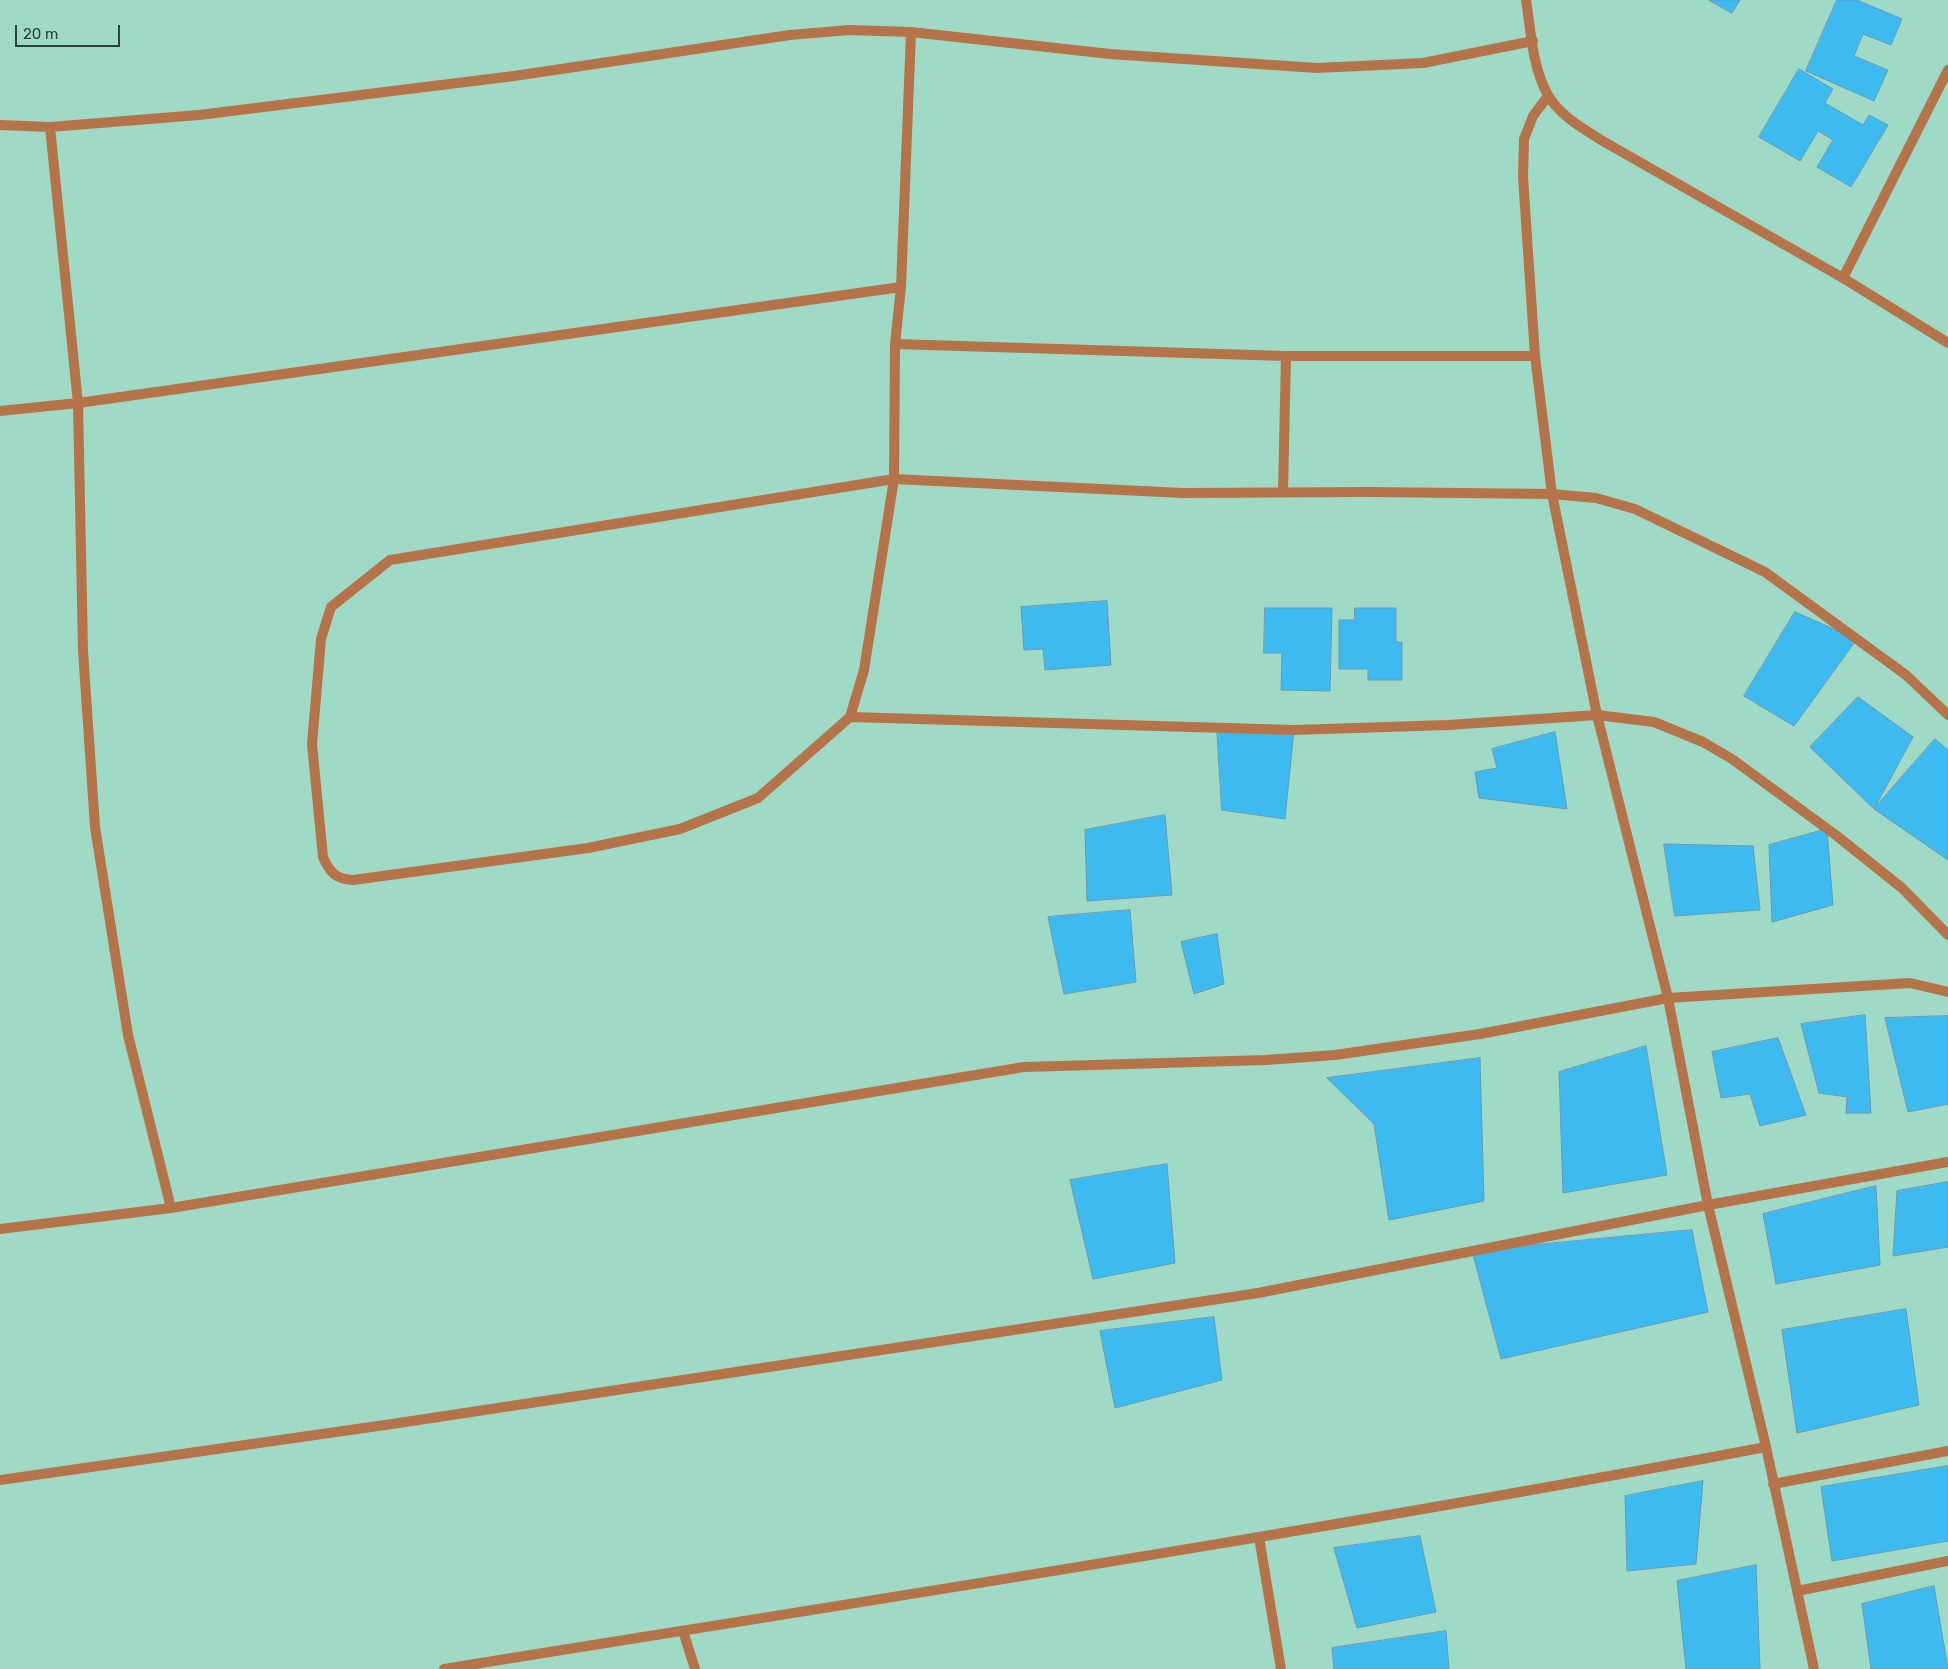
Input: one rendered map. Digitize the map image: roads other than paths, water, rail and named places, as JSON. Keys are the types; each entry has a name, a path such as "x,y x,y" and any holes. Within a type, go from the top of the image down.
{"street":[{"path":"1526,0 1538,68 1548,96 1571,120 1601,140 1843,278 1948,343"},
{"path":"0,125 50,126 198,115 524,74 790,35 850,30 911,32 1110,54 1317,68 1423,63 1533,41"},
{"path":"911,32 900,287 895,344 894,479 864,670 850,717 758,798 680,829 588,848 353,880 338,879 329,870 323,857 312,744 321,639 331,607 390,560 894,479 1183,493 1552,494 1596,498 1635,509 1765,572 1906,675 1948,715"},
{"path":"1843,278 1948,70"},
{"path":"1548,96 1533,116 1524,139 1523,177 1535,356 1552,494 1597,715 1668,998 1708,1205 1766,1447 1814,1669"},
{"path":"50,126 78,403 83,651 95,828 128,1035 171,1208"},
{"path":"0,411 78,403 900,287"},
{"path":"895,344 1286,356 1535,356"},
{"path":"1284,492 1286,356"},
{"path":"850,717 1294,730 1448,725 1597,715 1654,722 1703,742 1732,759 1837,836 1902,888 1948,935"},
{"path":"0,1229 171,1208 1024,1067 1266,1060 1335,1056 1480,1034 1668,998 1910,983 1948,992"},
{"path":"0,1480 392,1424 1258,1293 1708,1205 1948,1162"},
{"path":"444,1669 1259,1538 1766,1447"},
{"path":"1773,1484 1948,1451"},
{"path":"1259,1538 1281,1669"},
{"path":"1797,1591 1948,1561"},
{"path":"683,1631 695,1669"}]}
